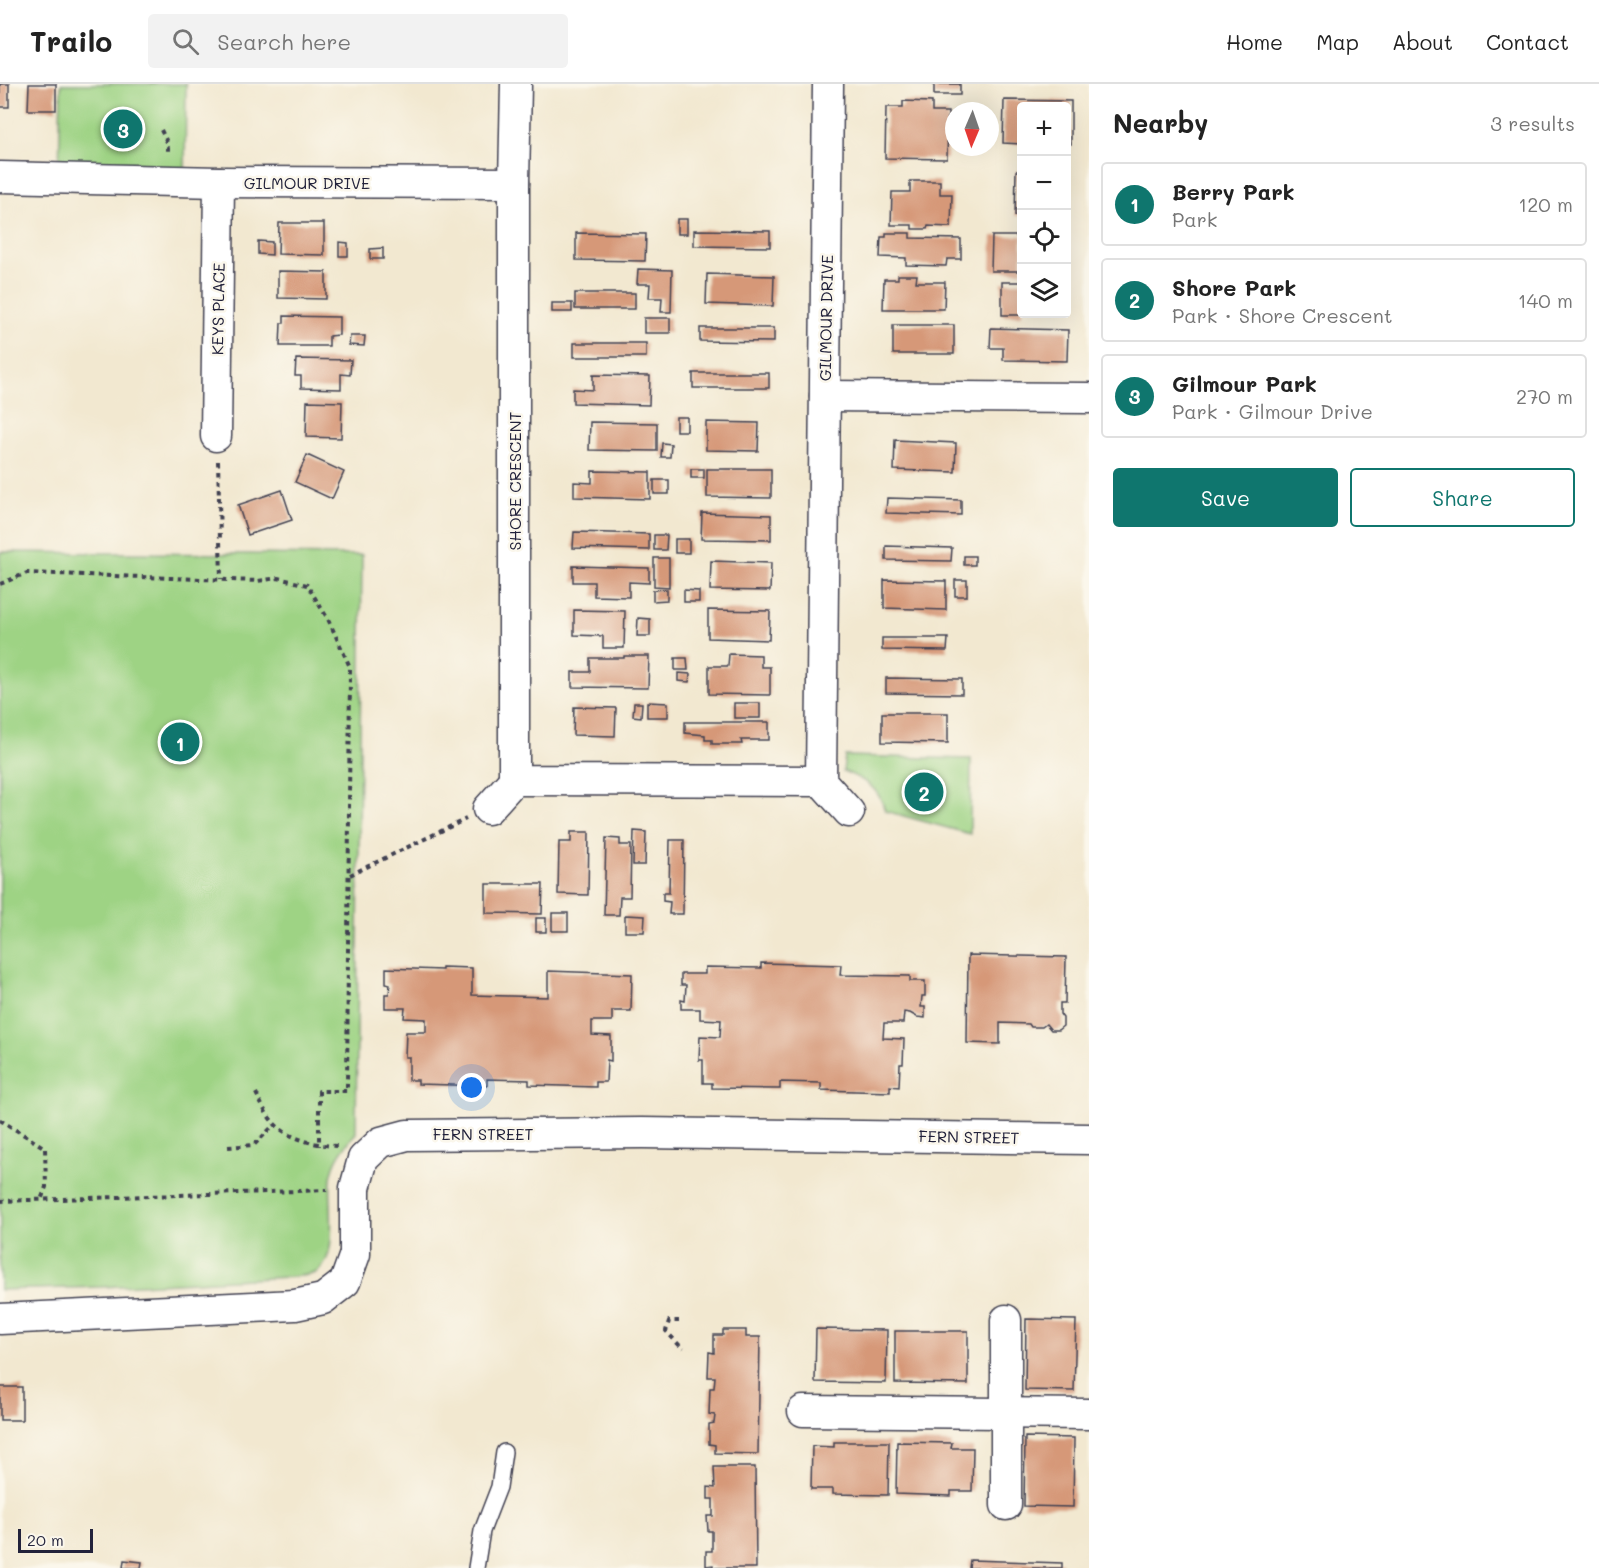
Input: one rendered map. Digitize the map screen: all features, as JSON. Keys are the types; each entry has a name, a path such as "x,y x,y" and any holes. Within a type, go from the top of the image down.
{"street":[{"path":"514,183 516,84"},
{"name":"GILMOUR DRIVE","path":"828,84 825,396 1089,398"},
{"name":"GILMOUR DRIVE","path":"0,177 219,183 514,183"},
{"name":"KEYS PLACE","path":"216,436 219,183"},
{"name":"SHORE CRESCENT","path":"514,183 514,780"},
{"path":"825,396 821,781 849,812"},
{"path":"488,809 514,780 821,781"},
{"name":"FERN STREET","path":"363,1159 381,1142 407,1135 642,1133 1089,1139"},
{"path":"0,1319 295,1305 323,1299 345,1282 356,1254 355,1188 363,1159"},
{"path":"1006,1320 1006,1504"},
{"path":"803,1411 1089,1414"}],"lane":[{"path":"476,1568 482,1531 499,1487 504,1452"}],"path":[{"path":"216,436 220,486 221,579"},
{"path":"0,584 27,573 258,580 278,578 307,585 328,619 350,667 347,1091 319,1091 319,1146"},
{"path":"350,875 488,809"},
{"path":"256,1093 274,1125 302,1141 319,1146 345,1146 363,1159"},
{"path":"0,1120 45,1148 46,1187 41,1200"},
{"path":"228,1147 254,1145 274,1125"},
{"path":"0,1201 355,1188"},
{"path":"679,1321 669,1321 666,1331 682,1349"}],"green space":[{"path":"61,84 186,84 185,175 59,174"},
{"path":"0,552 362,555 356,1133 340,1154 332,1171 331,1242 324,1264 317,1272 289,1277 0,1290"},
{"path":"845,756 971,759 970,834 885,811 879,796 870,785 843,771"}],"building":[{"path":"0,84 9,84 9,107 0,107"},
{"path":"29,84 56,84 56,110 28,110"},
{"path":"934,84 960,84 960,95 934,95"},
{"path":"1004,100 1071,101 1017,102 1017,144 1003,143"},
{"path":"903,101 932,102 932,112 945,112 945,156 947,159 885,158 886,107 903,107"},
{"path":"1016,171 1017,171 1017,216 1015,216"},
{"path":"910,181 940,181 940,194 952,194 951,227 928,226 927,229 912,229 912,225 891,225 892,192 910,192"},
{"path":"677,219 687,219 687,234 677,234"},
{"path":"279,223 324,223 324,255 278,254"},
{"path":"694,230 770,231 770,247 694,246"},
{"path":"576,233 646,234 645,261 576,260"},
{"path":"886,233 910,233 910,238 961,239 961,259 947,259 946,266 906,265 906,258 880,257 881,237 886,237"},
{"path":"992,236 1017,236 1017,271 991,271"},
{"path":"258,241 272,242 272,255 258,254"},
{"path":"339,242 348,243 348,256 339,256"},
{"path":"383,248 383,259 370,259 370,249"},
{"path":"638,269 672,270 671,312 661,312 662,298 649,298 650,284 637,284"},
{"path":"278,271 326,272 326,299 278,298"},
{"path":"707,274 774,276 773,306 706,304"},
{"path":"898,275 917,275 916,282 945,282 944,309 883,309 884,279 898,279"},
{"path":"1002,282 1017,282 1017,315 1002,315"},
{"path":"575,293 635,293 635,309 575,309"},
{"path":"552,303 572,303 572,312 552,312"},
{"path":"284,316 339,317 339,335 329,336 329,346 280,346 281,323 284,323"},
{"path":"644,318 670,318 670,333 644,333"},
{"path":"893,325 954,325 954,354 893,354"},
{"path":"700,328 774,328 774,342 700,341"},
{"path":"991,328 1068,330 1067,361 1003,360 1003,348 990,348"},
{"path":"350,336 365,336 364,346 349,345"},
{"path":"574,343 646,343 646,357 574,357"},
{"path":"296,359 351,360 350,375 341,374 341,389 301,388 301,376 295,376"},
{"path":"693,373 769,373 769,388 693,388"},
{"path":"593,375 650,376 649,405 573,403 573,389 593,390"},
{"path":"307,401 342,402 341,438 306,437"},
{"path":"676,417 687,417 687,431 676,431"},
{"path":"590,422 657,423 657,451 589,450"},
{"path":"706,422 759,423 758,451 706,450"},
{"path":"895,440 956,443 955,472 894,470"},
{"path":"662,443 671,444 670,457 661,457"},
{"path":"307,455 344,472 332,499 295,482"},
{"path":"691,469 704,469 704,478 691,478"},
{"path":"707,469 771,469 771,498 707,497"},
{"path":"592,471 650,472 650,499 574,497 574,482 592,483"},
{"path":"654,480 669,480 669,494 654,494"},
{"path":"282,490 292,520 248,535 238,505"},
{"path":"887,498 961,500 961,515 886,513"},
{"path":"702,513 771,515 771,540 701,539"},
{"path":"574,532 649,534 649,550 573,548"},
{"path":"654,535 667,535 666,550 654,550"},
{"path":"675,539 689,539 689,553 675,553"},
{"path":"886,546 952,548 951,561 886,560"},
{"path":"964,556 975,556 975,565 964,565"},
{"path":"654,558 669,558 669,587 654,586"},
{"path":"711,561 771,563 770,591 710,590"},
{"path":"573,566 649,568 649,583 629,582 629,597 594,596 594,582 573,582"},
{"path":"884,580 946,581 946,610 884,608"},
{"path":"955,580 967,580 967,596 955,596"},
{"path":"667,589 667,600 653,601 653,590"},
{"path":"684,590 699,591 699,602 684,602"},
{"path":"574,610 625,611 624,648 603,648 603,636 574,635"},
{"path":"708,610 770,611 769,640 708,638"},
{"path":"638,618 650,619 650,636 637,636"},
{"path":"882,638 948,638 947,651 882,650"},
{"path":"729,654 761,655 761,667 770,667 770,695 709,694 709,666 728,666"},
{"path":"624,656 649,656 648,688 572,687 572,672 590,672 590,658 624,658"},
{"path":"675,658 687,658 688,670 675,670"},
{"path":"678,673 690,674 689,682 678,681"},
{"path":"886,678 962,679 962,694 886,693"},
{"path":"647,702 668,703 668,717 647,717"},
{"path":"634,703 642,703 641,717 633,716"},
{"path":"734,703 760,703 760,718 734,718"},
{"path":"574,707 616,708 615,736 573,735"},
{"path":"882,713 948,713 948,743 882,742"},
{"path":"685,722 769,722 769,740 741,740 742,744 712,744 712,740 705,740 705,735 685,733"},
{"path":"634,831 646,832 645,865 633,865"},
{"path":"571,832 589,832 588,895 558,894 559,842 571,842"},
{"path":"606,838 620,839 620,845 631,845 630,897 620,897 619,915 604,915"},
{"path":"670,840 684,840 683,914 669,914 670,902 663,901 663,893 669,893"},
{"path":"486,884 543,884 542,914 486,913"},
{"path":"552,913 568,913 568,931 552,931"},
{"path":"625,915 645,916 644,932 625,932"},
{"path":"536,918 546,918 546,932 536,932"},
{"path":"968,955 1066,957 1065,1003 1060,1003 1063,1026 1058,1030 1051,1030 1046,1024 1042,1027 1031,1027 1029,1024 1000,1023 1000,1044 967,1043"},
{"path":"761,963 841,965 840,975 910,976 910,981 925,981 925,996 922,996 921,1007 925,1007 925,1018 904,1012 903,1023 884,1023 883,1038 904,1039 899,1087 890,1086 890,1092 821,1090 821,1083 780,1082 780,1089 712,1088 712,1083 703,1083 703,1060 699,1060 700,1036 720,1037 721,1020 700,1019 700,1009 681,1009 681,1000 685,1001 686,985 681,985 681,974 705,974 705,967 761,968"},
{"path":"442,967 472,968 472,995 548,997 548,971 632,974 631,1011 612,1011 612,1021 592,1021 592,1035 611,1036 611,1061 607,1060 606,1082 596,1082 596,1087 529,1085 529,1080 487,1079 487,1086 418,1084 418,1080 409,1080 409,1057 405,1057 406,1032 426,1032 426,1019 404,1018 405,1008 385,1008 385,994 389,994 390,984 386,983 386,968 442,970"},
{"path":"1026,1319 1076,1320 1074,1391 1025,1390"},
{"path":"816,1329 887,1330 886,1383 815,1382"},
{"path":"723,1330 746,1330 746,1337 760,1337 758,1454 715,1453 715,1445 709,1444 709,1424 714,1423 715,1415 709,1414 710,1388 714,1388 715,1377 708,1377 709,1352 714,1353 714,1335 723,1335"},
{"path":"895,1331 968,1331 968,1384 895,1383"},
{"path":"0,1387 22,1387 22,1420 0,1420"},
{"path":"1025,1437 1074,1438 1073,1507 1024,1506"},
{"path":"834,1442 889,1442 888,1495 833,1494 833,1489 811,1489 812,1446 834,1447"},
{"path":"897,1442 952,1443 951,1448 973,1448 972,1491 951,1491 951,1496 896,1494"},
{"path":"714,1467 755,1467 756,1568 706,1566 706,1551 712,1551 712,1531 708,1531 707,1516 713,1516 713,1499 708,1499 708,1487 715,1488"},
{"path":"124,1560 142,1562 141,1568 123,1568"},
{"path":"970,1560 1062,1563 1062,1568 969,1568"}],"place":[{"name":"Gilmour Park","path":"123,129"},
{"name":"Berry Park","path":"180,742"},
{"name":"Shore Park","path":"924,792"}]}
